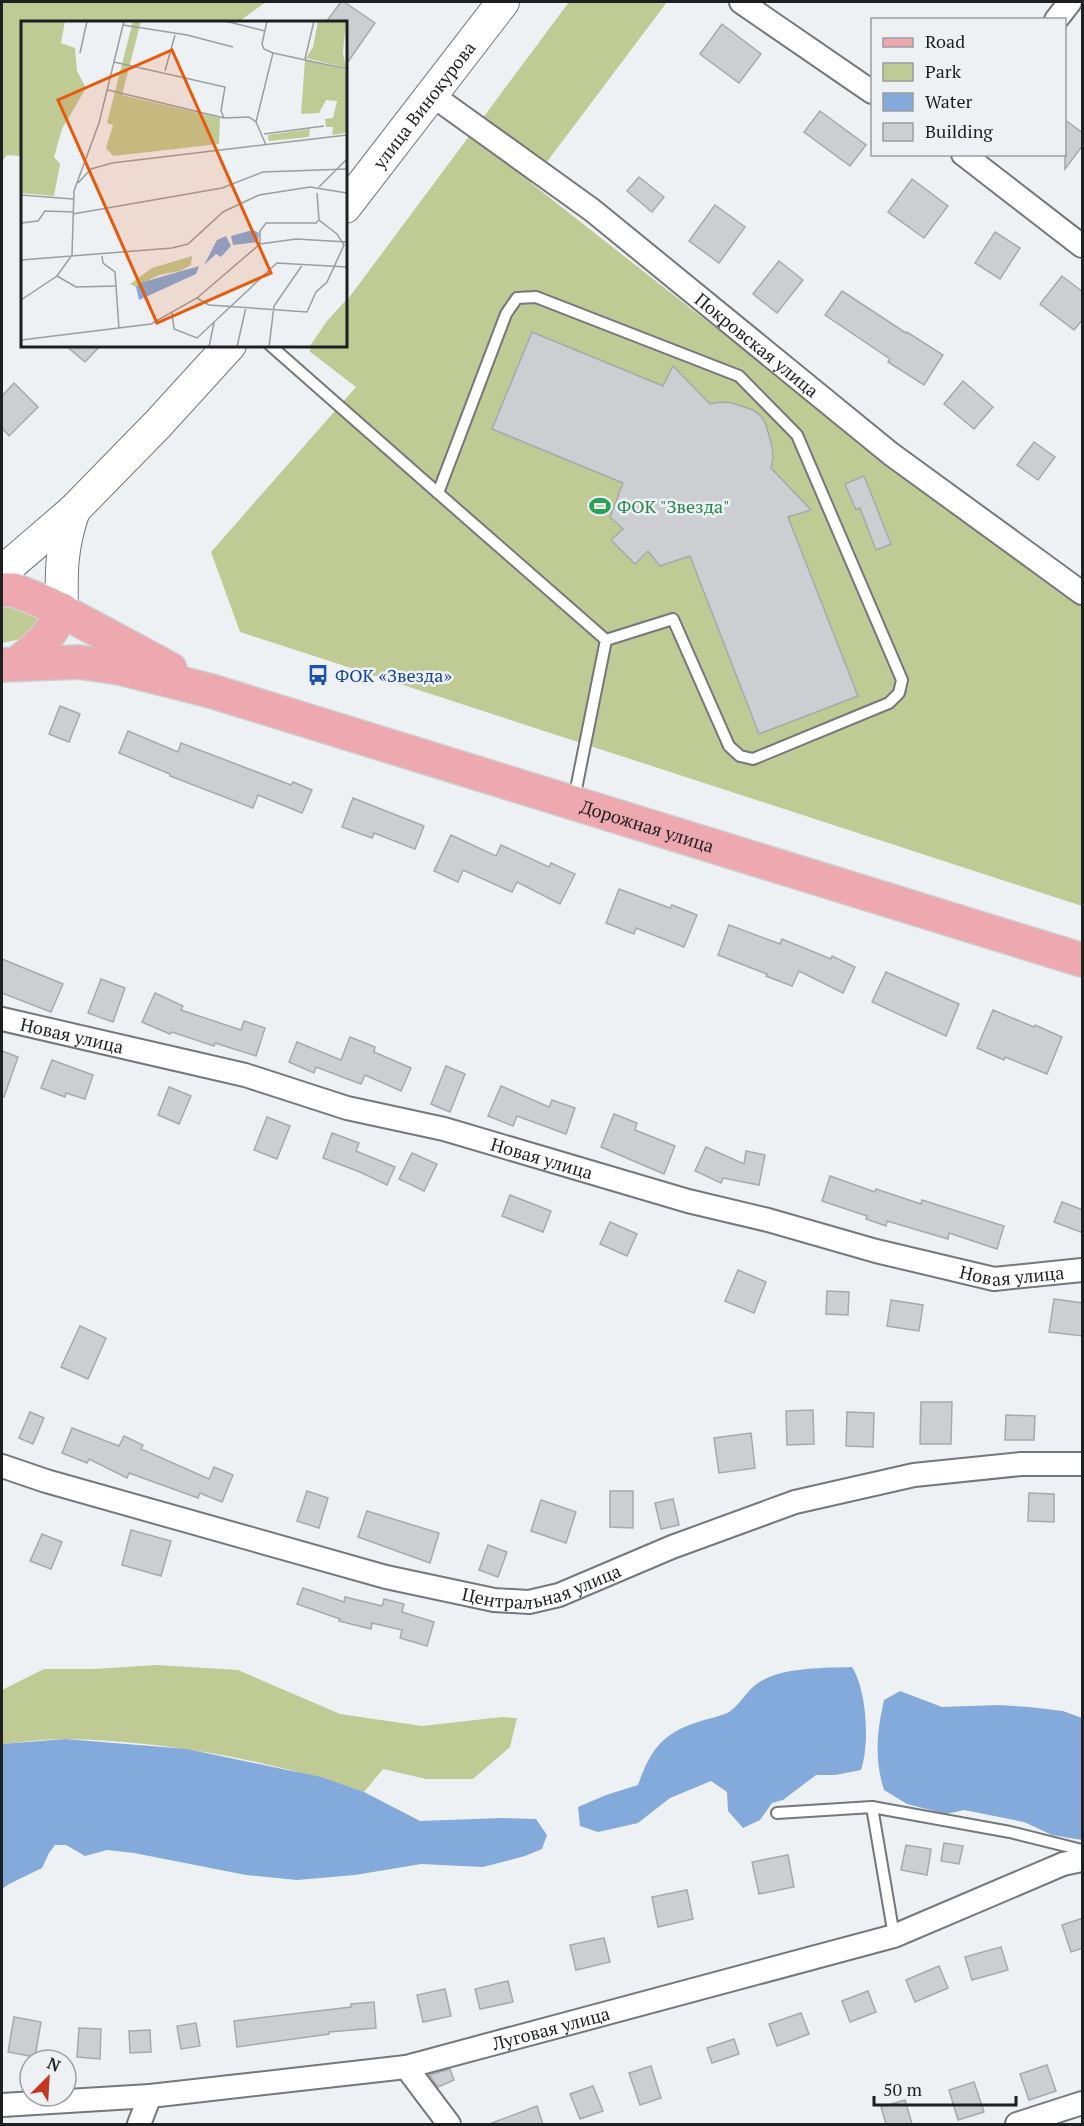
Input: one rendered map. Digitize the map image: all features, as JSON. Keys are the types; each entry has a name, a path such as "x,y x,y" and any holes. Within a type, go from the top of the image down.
{"main road":[{"name":"улица Винокурова","path":"346,206 502,2"},
{"path":"2,572 74,510 158,424 229,346"},
{"path":"10,664 48,636 54,629 62,610 62,554 65,534 74,510"},
{"path":"2,590 14,590 62,610 211,691"},
{"path":"10,664 79,662 120,668 211,691"},
{"name":"Дорожная улица","path":"211,691 1083,960"}],"street":[{"path":"741,2 871,91"},
{"path":"1058,18 1070,2"},
{"name":"Покровская улица","path":"432,94 592,210 891,454 1083,593"},
{"path":"966,156 1083,246"},
{"name":"Новая улица","path":"2,1019 245,1075 347,1108 444,1129 688,1201 768,1220 876,1251 994,1279 1083,1270"},
{"name":"Центральная улица","path":"2,1466 386,1577 494,1600 529,1602 559,1595 672,1547 795,1502 915,1475 1021,1464 1083,1464"},
{"name":"Луговая улица","path":"2,2105 150,2096 406,2067 894,1936 1063,1864 1083,1860"},
{"path":"406,2067 449,2124"},
{"path":"139,2124 150,2096"},
{"path":"1017,2124 1083,2103"}],"lane":[{"path":"438,493 506,314 517,298 536,297 739,376 797,435 902,680 899,693 889,703 753,759 740,756 729,746 673,619 606,640"},
{"path":"271,346 606,640"},
{"path":"573,802 606,640"},
{"path":"872,1807 894,1936"},
{"path":"777,1813 872,1807 1010,1832 1083,1850"}],"green space":[{"path":"2,2 266,2 239,21 21,21 21,156 7,155 2,161"},
{"name":"ФОК \"Звезда\"","path":"569,2 667,2 531,183 885,461 1082,605 1082,906 240,632 211,552 356,387 309,351 313,346 346,346 346,302"},
{"path":"2,604 38,612 40,628 21,639 2,643"},
{"path":"157,1665 238,1670 340,1714 422,1726 502,1717 517,1718 510,1747 473,1779 426,1779 383,1769 364,1792 292,1770 179,1748 66,1739 2,1744 2,1690 44,1669"}],"water":[{"path":"852,1667 861,1689 866,1717 866,1746 861,1770 835,1775 816,1775 783,1800 772,1803 760,1820 743,1828 728,1811 727,1792 711,1781 670,1798 638,1823 598,1832 580,1826 578,1807 638,1785 647,1762 666,1738 686,1726 729,1712 758,1683 791,1671"},
{"path":"900,1691 942,1707 999,1705 1029,1707 1063,1711 1082,1718 1082,1840 1052,1835 1024,1822 964,1810 946,1814 907,1804 884,1790 878,1756 880,1723 884,1700"},
{"path":"65,1739 187,1749 321,1777 364,1792 420,1821 536,1819 547,1835 542,1849 483,1867 421,1864 355,1875 297,1880 246,1875 134,1853 107,1850 85,1856 66,1845 55,1845 42,1868 2,1889 2,1744"}],"building":[{"path":"341,2 344,2 375,23 346,65 346,21 327,21"},
{"path":"722,24 761,54 739,83 700,54"},
{"path":"820,111 866,145 850,166 804,132"},
{"path":"1066,121 1083,133 1083,145 1065,169"},
{"path":"639,177 664,197 652,212 627,191"},
{"path":"912,179 948,206 924,238 888,212"},
{"path":"715,205 745,227 719,263 689,241"},
{"path":"995,232 1020,248 1000,279 975,263"},
{"path":"779,261 803,280 777,313 753,294"},
{"path":"1062,276 1083,292 1083,319 1074,330 1040,304"},
{"path":"842,291 943,355 924,385 888,362 890,359 825,315"},
{"path":"532,332 663,386 673,366 710,404 732,403 753,410 762,417 772,446 771,468 811,510 788,517 858,696 759,734 690,556 660,566 648,551 635,564 611,540 623,529 610,517 623,483 492,429"},
{"path":"66,346 100,346 85,362"},
{"path":"963,381 993,407 974,429 944,404"},
{"path":"14,383 38,407 9,436 2,428 2,396"},
{"path":"1034,442 1055,457 1038,480 1017,465"},
{"path":"864,476 891,544 876,550 860,508 856,510 845,484"},
{"path":"60,706 80,714 69,742 49,734"},
{"path":"128,731 178,752 181,743 291,785 293,782 312,790 302,813 258,795 253,808 170,776 170,774 119,753"},
{"path":"353,798 424,826 415,849 374,833 372,838 342,827"},
{"path":"451,835 496,856 501,845 549,867 551,863 575,874 560,904 517,882 512,892 463,870 458,882 434,871"},
{"path":"619,889 670,908 672,905 697,915 684,947 636,928 634,934 606,923"},
{"path":"729,925 780,944 782,939 831,959 832,956 855,967 843,993 799,971 792,986 718,955"},
{"path":"2,959 63,984 51,1012 2,993"},
{"path":"886,972 959,1004 946,1036 872,1002"},
{"path":"101,979 125,988 113,1022 88,1013"},
{"path":"155,993 183,1006 181,1010 241,1030 244,1021 265,1028 256,1056 215,1043 214,1046 172,1032 170,1034 142,1022"},
{"path":"993,1010 1062,1037 1047,1074 1005,1057 1004,1060 977,1048"},
{"path":"350,1037 375,1047 374,1052 411,1068 401,1091 365,1075 361,1084 316,1067 314,1073 289,1062 297,1042 341,1060"},
{"path":"2,1051 18,1057 4,1097 2,1096"},
{"path":"52,1060 93,1075 85,1099 66,1093 65,1097 41,1088"},
{"path":"446,1066 465,1074 450,1112 431,1104"},
{"path":"501,1086 549,1107 552,1100 575,1108 566,1134 517,1116 513,1126 488,1116"},
{"path":"169,1087 191,1096 179,1124 158,1115"},
{"path":"614,1114 637,1123 635,1130 675,1146 664,1174 601,1147"},
{"path":"267,1117 290,1126 277,1159 254,1150"},
{"path":"332,1133 359,1143 356,1151 395,1167 387,1185 323,1158"},
{"path":"706,1147 744,1164 746,1151 765,1155 759,1185 723,1178 721,1183 695,1171"},
{"path":"412,1153 437,1164 424,1191 399,1179"},
{"path":"830,1176 875,1192 876,1189 921,1204 922,1200 1004,1226 997,1249 949,1233 948,1239 887,1221 886,1226 866,1219 867,1216 822,1201"},
{"path":"510,1195 551,1211 543,1232 502,1216"},
{"path":"1062,1202 1083,1210 1083,1233 1054,1222"},
{"path":"610,1222 637,1234 627,1256 600,1244"},
{"path":"738,1270 766,1282 754,1313 725,1301"},
{"path":"827,1291 849,1292 848,1315 826,1314"},
{"path":"1054,1299 1083,1303 1083,1336 1049,1332"},
{"path":"891,1300 923,1305 919,1331 887,1326"},
{"path":"80,1326 106,1338 88,1379 61,1367"},
{"path":"921,1402 952,1402 951,1444 920,1444"},
{"path":"813,1410 814,1444 787,1445 786,1411"},
{"path":"30,1412 44,1418 33,1444 19,1438"},
{"path":"847,1412 874,1413 873,1447 846,1446"},
{"path":"1006,1415 1035,1416 1034,1440 1005,1440"},
{"path":"72,1428 119,1446 124,1436 143,1445 141,1449 209,1479 214,1467 233,1475 222,1502 200,1493 198,1498 129,1473 127,1478 89,1459 87,1463 62,1453"},
{"path":"751,1433 755,1468 719,1473 714,1438"},
{"path":"307,1491 328,1498 319,1528 297,1521"},
{"path":"610,1491 633,1491 633,1528 610,1527"},
{"path":"1029,1493 1054,1494 1054,1522 1028,1521"},
{"path":"673,1499 679,1525 661,1529 655,1503"},
{"path":"541,1500 576,1512 566,1543 531,1531"},
{"path":"367,1511 439,1533 430,1563 358,1537"},
{"path":"131,1530 171,1541 161,1576 122,1565"},
{"path":"42,1534 62,1542 51,1569 30,1561"},
{"path":"488,1545 507,1552 498,1577 479,1570"},
{"path":"303,1588 344,1602 345,1597 382,1606 384,1599 404,1604 402,1612 434,1622 427,1646 400,1638 402,1630 372,1623 371,1629 339,1621 340,1619 297,1604"},
{"path":"944,1843 963,1846 959,1864 941,1861"},
{"path":"906,1845 931,1849 927,1875 901,1870"},
{"path":"788,1855 794,1887 759,1894 752,1862"},
{"path":"687,1890 693,1919 658,1927 652,1897"},
{"path":"1083,1918 1083,1948 1071,1952 1062,1925"},
{"path":"604,1938 610,1962 576,1970 570,1945"},
{"path":"1001,1947 1008,1970 972,1980 965,1957"},
{"path":"939,1966 948,1988 915,2002 906,1980"},
{"path":"508,1981 513,2002 480,2009 475,1989"},
{"path":"445,1989 451,2016 423,2022 417,1995"},
{"path":"868,1991 876,2012 850,2022 842,2001"},
{"path":"374,2002 376,2028 329,2032 329,2034 237,2047 234,2021 351,2007 351,2004"},
{"path":"801,2013 809,2034 777,2046 769,2024"},
{"path":"14,2017 41,2022 37,2048 18,2048 18,2054 8,2052"},
{"path":"196,2023 200,2046 181,2049 177,2026"},
{"path":"79,2028 101,2029 100,2059 78,2057"},
{"path":"150,2030 151,2052 130,2053 129,2031"},
{"path":"734,2039 739,2054 712,2063 707,2048"},
{"path":"1047,2065 1056,2091 1029,2100 1020,2074"},
{"path":"651,2066 661,2098 640,2105 629,2073"},
{"path":"450,2069 454,2080 438,2087 429,2075"},
{"path":"974,2082 984,2112 958,2120 949,2090"},
{"path":"593,2086 603,2111 580,2119 570,2094"},
{"path":"905,2100 912,2124 886,2124 881,2107"},
{"path":"537,2106 543,2124 492,2123"}],"place":[{"name":"ФОК \"Звезда\"","path":"600,506"},
{"name":"ФОК «Звезда»","path":"318,675"}]}
